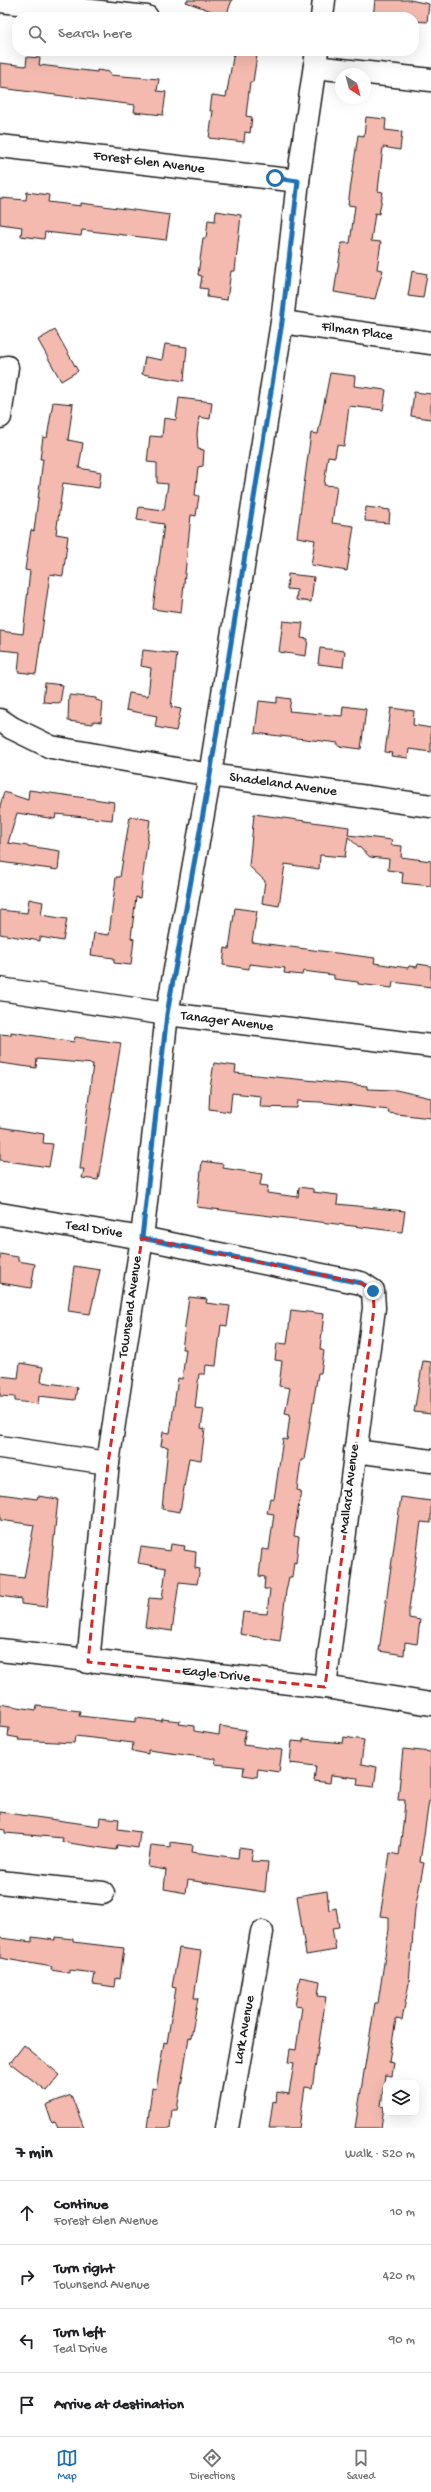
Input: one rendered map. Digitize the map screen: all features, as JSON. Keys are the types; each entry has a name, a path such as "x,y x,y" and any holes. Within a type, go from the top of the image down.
{"street":[{"path":"323,12 324,0"},
{"path":"0,1 101,12"},
{"path":"316,59 431,80"},
{"name":"Townsend Avenue","path":"88,1662 108,1463 142,1238 167,1014 210,775 282,322 298,181 316,59"},
{"name":"Forest Glen Avenue","path":"0,146 298,181"},
{"name":"Filman Place","path":"282,322 431,343"},
{"path":"0,417 7,367"},
{"name":"Shadeland Avenue","path":"0,720 12,728 51,747 210,775 431,806"},
{"name":"Tanager Avenue","path":"0,989 167,1014 431,1046"},
{"name":"Teal Drive","path":"0,1214 142,1238 361,1283 373,1291"},
{"name":"Mallard Avenue","path":"324,1687 374,1308 373,1291"},
{"path":"0,1446 108,1463"},
{"path":"355,1451 431,1462"},
{"name":"Eagle Drive","path":"0,1650 88,1662 324,1687 431,1704"},
{"path":"0,1882 103,1893"},
{"name":"Lark Avenue","path":"227,2128 262,1932"}],"highlighted area":[{"path":"142,1238 361,1283 373,1291 374,1308 325,1687 88,1662 108,1463"}],"building":[{"path":"187,0 232,0 228,12 215,12 186,2"},
{"path":"375,0 410,0 429,4 427,22 419,21 419,12 374,12"},
{"path":"233,56 257,56 253,82 250,82 246,116 252,117 250,133 245,132 244,142 209,138 213,111 210,111 212,95 226,97"},
{"path":"27,57 40,58 39,65 97,72 97,70 110,72 110,75 159,79 157,91 166,92 163,115 134,112 135,105 0,88 0,63 26,66"},
{"path":"366,117 386,119 385,130 402,132 400,150 383,147 378,191 383,192 379,214 375,213 371,241 381,242 377,269 383,270 375,299 334,292 342,243 350,243 355,206 348,205 358,135 364,136"},
{"path":"27,192 49,195 48,202 81,206 81,203 170,215 166,240 82,230 81,236 45,232 44,239 21,236 22,227 0,224 0,198 26,200"},
{"path":"216,211 241,215 235,271 231,271 227,300 207,297 208,289 200,288 202,276 198,275 203,238 206,238 208,220 215,221"},
{"path":"412,271 427,274 423,298 408,296"},
{"path":"55,330 78,371 61,381 38,340"},
{"path":"165,344 187,347 184,381 142,374 145,357 162,360"},
{"path":"330,373 355,376 354,386 386,390 383,410 349,406 344,446 337,445 335,457 328,456 324,485 337,486 332,523 354,526 347,571 311,565 315,540 297,537 311,433 318,434"},
{"path":"414,392 431,394 431,419 411,416"},
{"path":"179,398 212,402 210,419 199,417 197,434 198,449 204,450 203,466 198,467 195,495 199,496 196,516 191,515 181,613 153,609 164,524 137,520 139,507 164,510 168,484 157,483 157,463 147,462 150,436 162,437 164,418 176,420"},
{"path":"53,402 73,404 68,440 83,443 79,468 101,472 99,488 63,483 56,534 68,536 63,576 50,574 36,674 18,672 20,652 0,650 0,631 23,634 30,571 25,570 31,530 34,531 43,459 40,459 43,437 47,438"},
{"path":"366,507 390,510 389,523 365,521"},
{"path":"288,574 314,577 311,602 296,600 297,590 287,589"},
{"path":"283,621 303,623 301,638 308,639 306,656 279,652"},
{"path":"320,648 345,651 343,667 318,664"},
{"path":"143,650 177,654 171,707 181,709 176,731 155,727 157,716 126,710 129,693 148,696 151,668 141,666"},
{"path":"45,683 63,685 60,703 43,702"},
{"path":"69,695 96,698 96,700 103,702 101,722 93,721 93,724 68,721"},
{"path":"277,697 291,699 289,711 342,716 343,706 366,709 361,749 338,746 338,743 255,733 259,701 277,703"},
{"path":"391,708 414,711 413,725 431,728 431,752 409,749 408,758 391,756 392,753 385,752"},
{"path":"29,790 114,802 112,820 56,814 55,819 17,813 8,843 60,851 58,870 0,862 0,806 4,792 28,800"},
{"path":"254,814 349,827 348,835 392,840 391,845 402,846 401,857 431,861 431,886 402,883 403,872 388,870 389,859 370,857 348,837 345,857 320,855 319,869 285,864 279,906 262,903 265,881 249,866"},
{"path":"130,816 150,820 140,898 136,897 131,938 134,939 131,965 114,963 114,958 91,955 94,933 109,935 116,877 120,877"},
{"path":"29,899 43,902 41,915 67,919 63,941 40,937 40,941 0,934 0,910 27,913"},
{"path":"235,908 257,911 252,942 375,958 374,963 408,968 409,966 417,967 418,964 431,966 431,987 393,982 392,988 358,984 358,982 334,979 334,975 303,971 302,975 284,973 285,968 249,964 249,969 223,965 225,948 229,949"},
{"path":"11,1032 74,1042 75,1037 121,1043 98,1180 82,1178 84,1169 80,1169 93,1064 37,1059 36,1068 0,1063 0,1034 11,1035"},
{"path":"214,1063 236,1066 235,1073 367,1086 367,1089 396,1090 431,1098 431,1118 388,1113 389,1110 320,1102 298,1101 297,1108 260,1107 261,1096 232,1093 230,1112 209,1109 210,1088"},
{"path":"0,1127 44,1134 43,1143 53,1144 49,1167 0,1160"},
{"path":"202,1161 223,1164 223,1168 262,1174 260,1185 268,1186 267,1193 298,1197 299,1187 313,1189 313,1192 338,1195 337,1204 405,1211 402,1232 197,1207"},
{"path":"0,1254 18,1257 18,1261 35,1264 31,1288 0,1283"},
{"path":"74,1266 100,1270 90,1314 68,1311"},
{"path":"189,1297 207,1299 206,1303 230,1306 227,1326 221,1325 216,1366 206,1365 205,1374 199,1374 195,1408 204,1409 201,1428 205,1429 201,1460 189,1458 180,1512 162,1509 168,1447 161,1446 163,1432 170,1433 178,1378 182,1379 186,1349 182,1349"},
{"path":"291,1310 324,1314 320,1349 324,1351 321,1373 318,1373 304,1460 301,1460 297,1490 301,1491 294,1536 299,1537 296,1563 294,1562 292,1577 289,1577 286,1591 280,1641 240,1634 243,1612 267,1614 270,1589 264,1589 265,1577 259,1576 262,1549 269,1550 274,1514 267,1513 270,1498 274,1499 283,1439 287,1440 290,1414 285,1413 290,1388 279,1386 282,1361 275,1360 277,1343 287,1344"},
{"path":"423,1361 431,1362 431,1414 414,1412"},
{"path":"20,1363 43,1367 41,1382 77,1387 75,1400 39,1396 38,1404 15,1401 15,1397 0,1396 0,1376 18,1378"},
{"path":"0,1494 37,1499 38,1496 58,1499 47,1607 21,1604 21,1599 0,1596 0,1575 24,1578 34,1525 0,1520"},
{"path":"401,1497 431,1501 431,1523 421,1522 409,1609 409,1618 420,1620 417,1644 405,1642 404,1655 379,1651"},
{"path":"171,1544 185,1546 184,1550 196,1552 195,1568 200,1569 197,1584 179,1582 172,1631 145,1627 149,1598 162,1599 166,1568 138,1563 141,1547 170,1551"},
{"path":"0,1704 36,1710 37,1706 80,1711 79,1716 136,1722 136,1718 162,1721 162,1719 180,1721 179,1724 194,1726 194,1731 219,1735 220,1726 246,1730 243,1745 282,1750 279,1772 258,1769 257,1777 243,1775 244,1767 215,1764 216,1759 148,1750 148,1754 132,1751 133,1743 101,1739 75,1736 74,1743 18,1740 19,1738 8,1736 9,1728 0,1727"},
{"path":"344,1737 364,1740 361,1764 377,1767 374,1787 357,1785 358,1778 331,1775 330,1783 314,1781 316,1766 290,1763 292,1741 303,1742 303,1739 343,1743"},
{"path":"403,1749 431,1752 431,1801 429,1801 420,1862 424,1863 415,1909 409,1983 402,2020 396,2019 389,2062 394,2063 392,2076 385,2075 384,2080 383,2080 381,2106 383,2107 383,2114 381,2128 355,2128 375,2003 378,2003 389,1929 389,1917 380,1916 390,1853 399,1855 403,1825 405,1800 398,1800"},
{"path":"0,1812 99,1826 100,1817 119,1819 118,1829 140,1832 138,1848 117,1845 116,1850 62,1842 63,1838 5,1833 5,1830 0,1829"},
{"path":"170,1842 193,1845 192,1852 238,1858 239,1848 253,1850 251,1861 268,1862 265,1892 188,1880 186,1893 164,1889 166,1870 148,1867 151,1845 170,1847"},
{"path":"327,1891 329,1910 336,1908 339,1927 332,1928 336,1950 306,1955 297,1896"},
{"path":"32,1937 55,1940 55,1937 73,1939 73,1942 124,1948 120,1979 116,1978 115,1987 93,1984 95,1973 69,1970 69,1973 51,1970 52,1967 0,1958 0,1938 32,1942"},
{"path":"179,1948 201,1951 194,1998 198,1998 191,2038 189,2037 177,2110 172,2110 170,2128 147,2128 152,2088 156,2089 164,2042 167,2043 176,1988 172,1987"},
{"path":"300,1977 320,1981 318,1996 326,1997 312,2088 305,2087 299,2128 269,2128 273,2101 276,2102 277,2092 289,2094 294,2063 288,2062 290,2049 296,2050 302,2007 295,2006"},
{"path":"24,2045 60,2075 47,2091 10,2063"},
{"path":"71,2095 84,2128 58,2128 55,2122 52,2123 46,2105"}],"route":[{"path":"275,178 298,181 282,322 210,775 167,1014 142,1238 361,1283 373,1291"}]}
